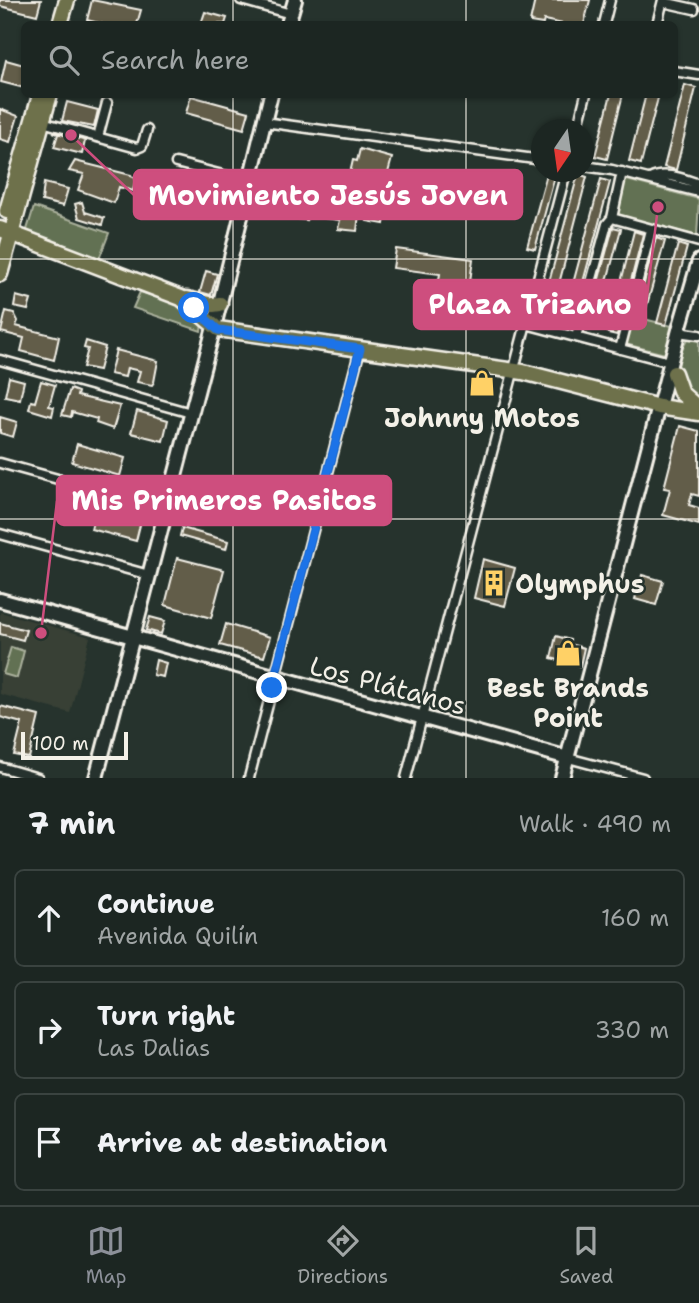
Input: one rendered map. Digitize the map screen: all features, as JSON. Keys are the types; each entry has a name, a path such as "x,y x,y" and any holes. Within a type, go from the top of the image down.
{"main road":[{"path":"61,21 67,0"},
{"path":"70,21 76,0"},
{"path":"0,274 5,225 39,98"},
{"path":"5,225 43,122 49,98"},
{"path":"5,225 181,298 220,304"},
{"path":"181,298 214,327 513,371 662,408 699,411"},
{"path":"672,368 681,393 699,411"}],"street":[{"path":"241,0 290,19 295,0"},
{"path":"605,21 610,0"},
{"path":"658,21 663,1 694,9"},
{"path":"678,72 699,75"},
{"path":"96,778 220,304 270,98"},
{"path":"580,119 585,98"},
{"path":"98,137 107,103"},
{"path":"43,122 139,148 147,130"},
{"path":"264,122 531,159"},
{"path":"176,163 250,182"},
{"path":"594,168 622,172 699,192"},
{"path":"576,337 607,224 612,218 622,172"},
{"path":"650,179 662,175 699,184"},
{"path":"406,778 563,182"},
{"path":"612,218 699,242"},
{"path":"620,349 651,230"},
{"path":"562,778 699,261"},
{"path":"526,324 620,349 672,368"},
{"path":"681,332 699,335"},
{"path":"249,778 360,349"},
{"path":"0,360 191,413"},
{"path":"0,463 166,509"},
{"path":"0,534 149,575"},
{"name":"Los Plátanos","path":"0,600 643,778"},
{"path":"0,767 38,778"}],"shaded area":[{"path":"0,612 90,637 70,713 0,694"}],"green space":[{"path":"623,179 699,199 697,236 614,214"},
{"path":"34,207 109,233 99,259 26,233"},
{"path":"140,292 179,304 202,323 201,331 133,308"},
{"path":"632,316 676,327 671,351 665,354 625,344"},
{"path":"691,336 699,337 699,400 680,386 677,375 684,345"},
{"path":"11,647 24,651 17,678 3,674"}],"building":[{"path":"0,0 41,0 37,15 0,6"},
{"path":"92,0 141,10 138,21 87,20"},
{"path":"535,0 590,0 585,21 530,21"},
{"path":"205,12 227,18 226,21 202,21"},
{"path":"6,60 21,64 21,87 1,82"},
{"path":"685,85 696,88 676,170 664,167"},
{"path":"190,98 249,112 244,129 186,113"},
{"path":"610,98 622,98 607,159 595,156"},
{"path":"645,98 658,98 641,164 629,161"},
{"path":"67,102 98,110 94,127 62,121"},
{"path":"0,109 18,116 10,142 0,139"},
{"path":"53,132 87,141 82,154 54,147 58,134"},
{"path":"360,149 392,158 385,184 350,173 353,160 357,161"},
{"path":"75,161 131,175 136,178 133,191 119,187 114,203 78,190 84,174 69,171"},
{"path":"277,178 362,188 357,231 338,229 340,220 307,216 307,220 265,215 268,183 276,184"},
{"path":"601,179 610,182 572,323 563,321"},
{"path":"545,182 553,182 535,249 527,247"},
{"path":"576,182 586,182 550,318 540,316"},
{"path":"44,183 68,189 63,206 42,201"},
{"path":"375,190 383,190 376,217 385,218 384,224 367,221"},
{"path":"82,202 85,212 104,218 102,225 79,218 75,204"},
{"path":"613,227 621,229 594,329 586,327"},
{"path":"634,231 643,234 617,335 608,333"},
{"path":"656,238 665,241 643,319 635,317"},
{"path":"678,244 687,247 666,325 657,323"},
{"path":"396,249 473,259 469,289 438,285 440,274 393,268"},
{"path":"206,271 217,274 211,295 200,292"},
{"path":"16,296 31,300 28,310 14,307"},
{"path":"6,311 14,313 18,321 16,326 59,337 54,360 21,351 24,338 1,332"},
{"path":"86,341 105,347 99,370 83,367 88,349 84,348"},
{"path":"116,350 158,361 152,385 137,382 140,371 127,368 125,377 110,374"},
{"path":"9,377 24,381 20,399 5,396"},
{"path":"41,381 55,385 49,406 54,407 52,416 29,409 31,401 35,402"},
{"path":"70,389 78,392 77,396 120,406 113,429 96,423 97,419 72,412 71,417 62,415"},
{"path":"137,411 168,420 163,441 131,433"},
{"path":"0,417 17,422 13,437 0,433"},
{"path":"680,426 699,431 699,496 692,494 689,505 699,508 699,525 663,515 670,489 664,488"},
{"path":"77,444 125,458 120,476 72,462"},
{"path":"96,509 141,521 136,541 91,529"},
{"path":"182,528 228,541 226,549 180,536"},
{"path":"177,558 224,570 211,618 165,605"},
{"name":"Olymphus","path":"483,559 515,568 505,606 474,598"},
{"path":"642,575 663,581 656,605 635,599"},
{"path":"150,617 165,621 161,634 146,630"},
{"path":"0,623 26,630 23,640 0,634"},
{"path":"226,624 270,637 264,657 220,645"},
{"name":"Best Brands Point","path":"556,636 570,640 569,644 584,648 580,666 551,658"},
{"path":"156,660 166,663 163,677 153,675"},
{"path":"0,706 39,716 29,758 14,755 22,723 0,717"}],"place":[{"name":"Movimiento Jesús Joven","path":"71,135"},
{"name":"Plaza Trizano","path":"658,207"},
{"name":"Johnny Motos","path":"482,383"},
{"name":"Olymphus","path":"494,583"},
{"name":"Mis Primeros Pasitos","path":"41,633"},
{"name":"Best Brands Point","path":"568,653"}],"route":[{"path":"194,308 218,330 360,349 272,688"}]}
